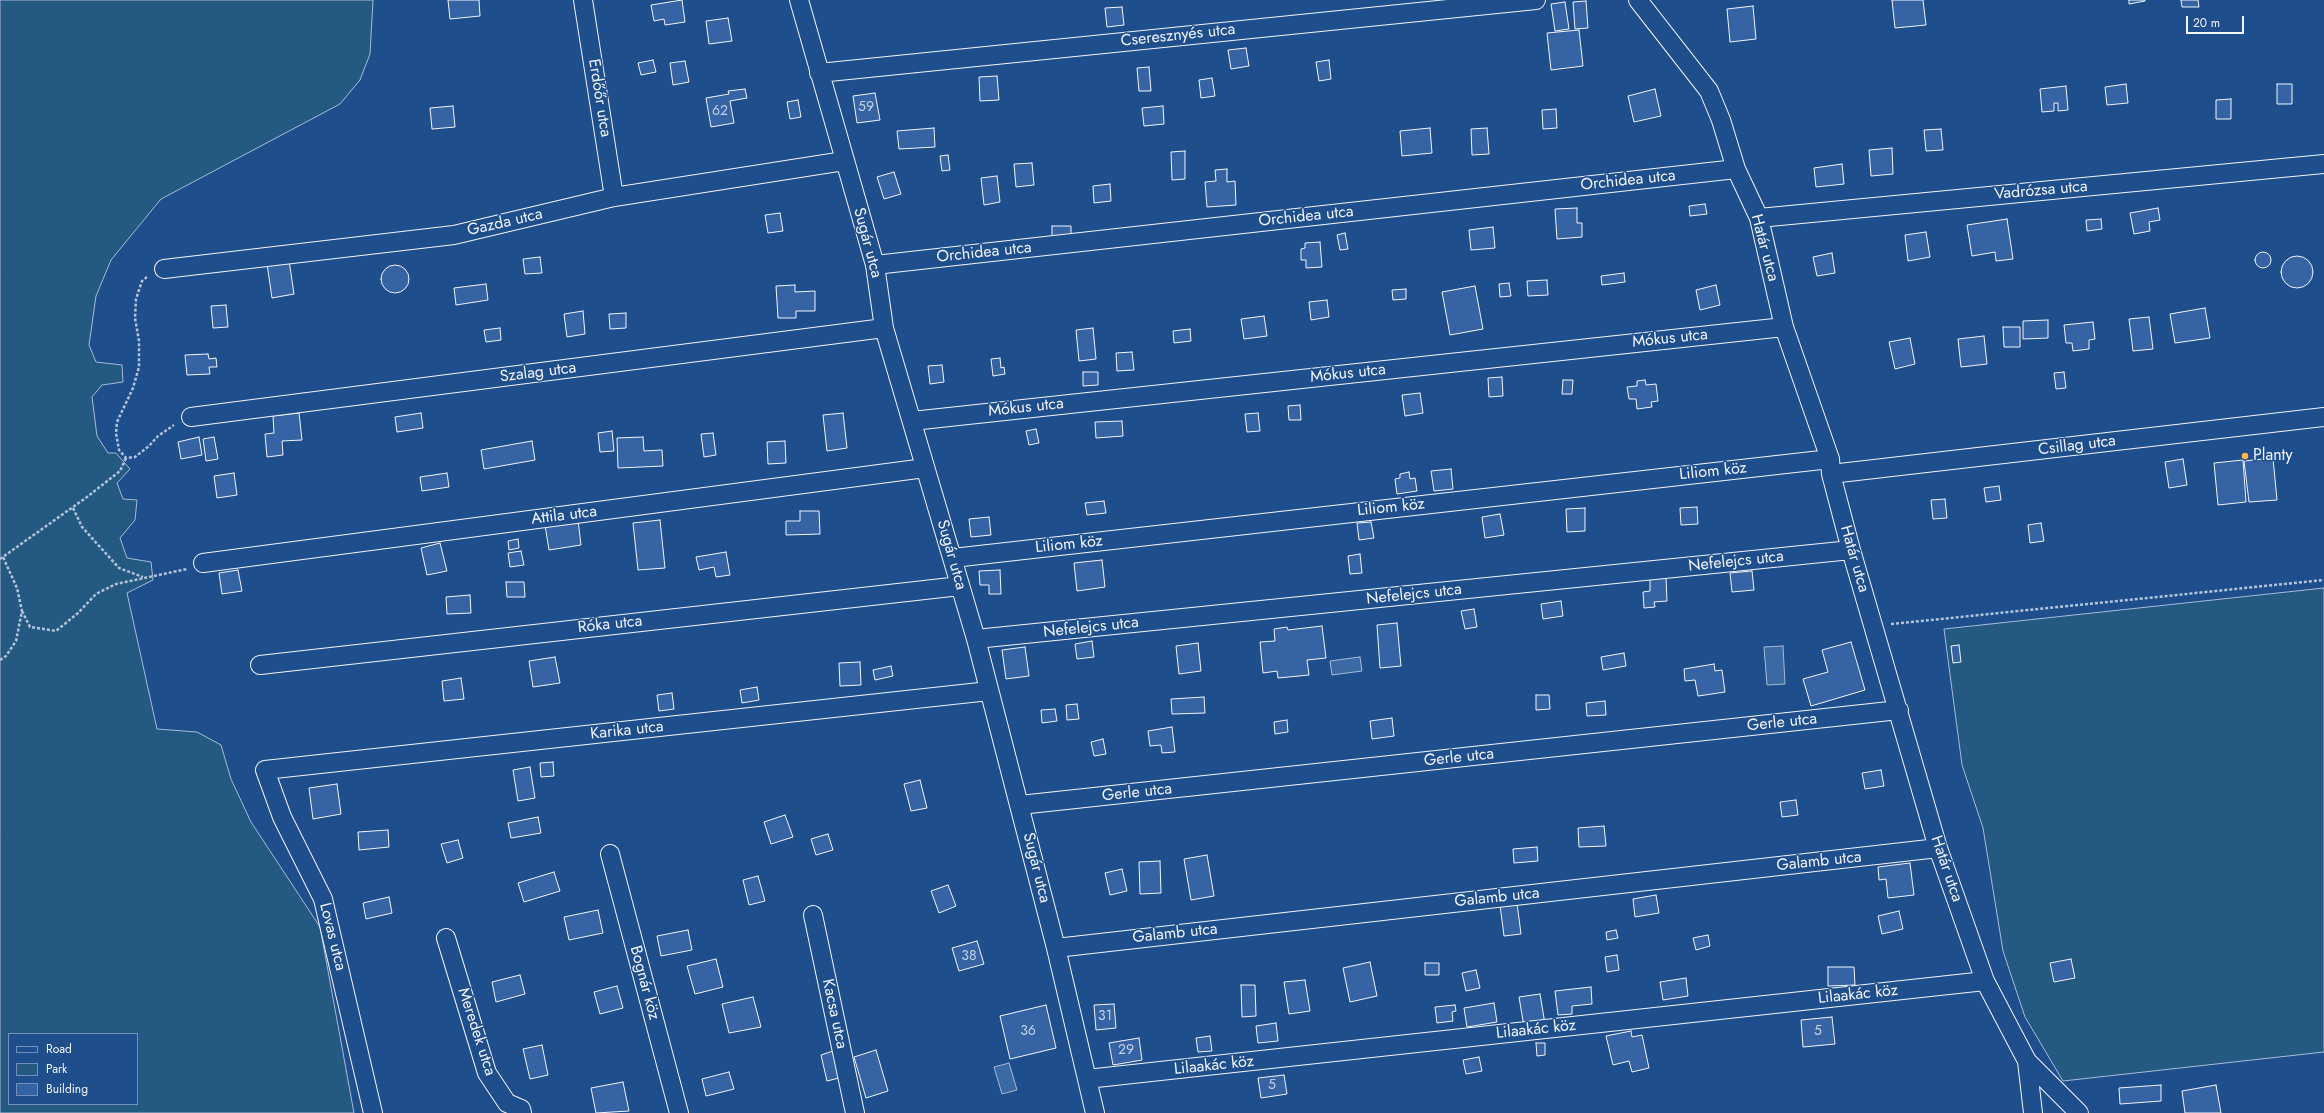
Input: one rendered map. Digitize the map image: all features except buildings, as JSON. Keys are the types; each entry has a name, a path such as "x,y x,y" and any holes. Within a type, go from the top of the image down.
{"street":[{"name":"Erdőőr utca","path":"583,0 614,197"},
{"name":"Sugár utca","path":"798,0 875,265 884,328 976,640 1056,948 1095,1113"},
{"name":"Cseresznyés utca","path":"819,73 1536,0"},
{"name":"Határ utca","path":"1638,0 1709,91 1721,120 1736,169 1758,218 1784,327 1830,466 1851,550 1899,710 1938,848 1985,981 2027,1062 2079,1113"},
{"name":"Gazda utca","path":"164,269 454,235 614,197 844,161"},
{"name":"Vadrózsa utca","path":"1758,218 2324,164"},
{"name":"Orchidea utca","path":"875,265 1736,169"},
{"name":"Mókus utca","path":"912,421 1784,327"},
{"name":"Szalag utca","path":"191,417 884,328"},
{"name":"Csillag utca","path":"1830,466 2324,417"},
{"name":"Liliom köz","path":"952,558 1830,466"},
{"name":"Attila utca","path":"203,563 925,468"},
{"name":"Nefelejcs utca","path":"976,640 1851,550"},
{"name":"Róka utca","path":"260,665 960,586"},
{"name":"Karika utca","path":"265,770 989,691"},
{"name":"Gerle utca","path":"1020,805 1899,710"},
{"name":"Lovas utca","path":"265,770 282,817 323,898 373,1113"},
{"name":"Galamb utca","path":"1056,948 1938,848"},
{"name":"Bognár köz","path":"610,854 679,1113"},
{"name":"Kacsa utca","path":"813,915 855,1113"},
{"name":"Meredek utca","path":"446,938 487,1073 507,1103 521,1108 522,1113"},
{"name":"Lilaakác köz","path":"1088,1080 1985,981"},
{"path":"2027,1062 2032,1113"}],"path":[{"path":"126,458 119,450 116,433 117,422 133,388 139,368 139,341 135,318 136,299 142,281 153,272 164,269"},
{"path":"126,458 135,457 170,427 191,417"},
{"path":"126,458 120,471 72,508 2,558 17,588 22,611 30,627 56,630 78,613 96,594 116,584 187,569 203,563"},
{"path":"72,508 82,527 120,568 144,577"},
{"path":"1873,626 2324,580"},
{"path":"0,660 6,656 16,641 22,611"}],"green space":[{"path":"0,0 373,0 370,54 360,80 340,104 161,199 111,260 96,296 89,345 96,362 122,365 123,382 102,385 92,397 97,436 108,453 116,453 130,469 117,483 123,499 137,500 135,520 120,538 127,558 151,562 153,580 127,593 157,729 197,732 221,745 231,779 251,822 320,927 354,1113 0,1113"},
{"path":"2324,588 2324,1052 2063,1081 2025,1017 2003,951 1983,828 1962,765 1944,629"}],"shaded area":[{"path":"1783,646 1785,684 1767,685 1764,647"},
{"path":"1360,657 1362,671 1332,675 1330,661"},
{"path":"1009,1063 1017,1090 1002,1094 994,1067"}],"place":[{"name":"Planty","path":"2245,456"}]}
